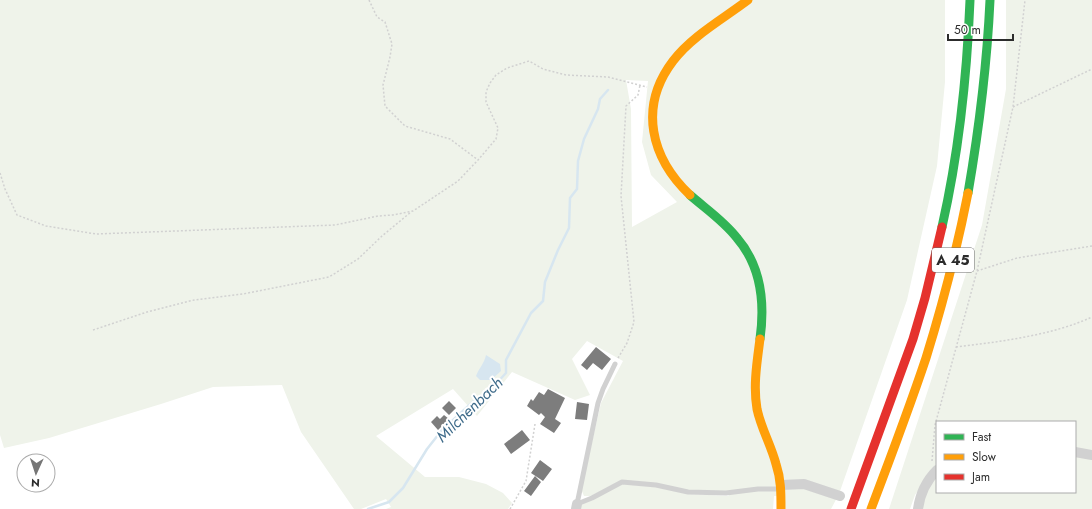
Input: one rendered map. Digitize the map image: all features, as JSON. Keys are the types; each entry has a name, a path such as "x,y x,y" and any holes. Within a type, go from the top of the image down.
{"main road":[{"path":"748,0 694,41 673,60 657,88 652,112 653,129 654,138 660,157 674,179 694,200 724,224 740,242 751,258 757,273 762,293 763,305 756,377 757,408 779,471 781,509"},
{"name":"A 45","path":"851,509 912,339 924,300 940,236 959,135 969,41 970,0"},
{"name":"A 45","path":"871,509 911,401 930,344 958,241 975,157 983,102 990,0"},
{"path":"841,509 849,491 862,478"}],"street":[{"path":"1076,452 1092,455"},
{"path":"918,509 924,488 936,470"},
{"path":"781,487 804,484 840,496"}],"lane":[{"path":"576,506 598,403 615,364"},
{"path":"576,506 622,482 656,485 688,492 726,493 781,487"}],"path":[{"path":"368,0 377,17 385,22 392,44 383,85 385,106 405,126 450,139 478,160"},
{"path":"937,421 977,270 1013,107 1025,0"},
{"path":"93,330 147,312 194,300 243,294 329,277 358,259 382,236 413,211 458,181 478,160 496,140 498,128 486,102 486,92 490,83 496,75 507,68 529,61 543,69 566,75 608,77 640,85 638,95 626,106 621,196 634,322 626,343 615,364"},
{"path":"1013,107 1092,69"},
{"path":"0,173 5,189 17,215 46,226 96,234 335,225 378,216 413,211"},
{"path":"977,270 1017,258 1092,246"},
{"path":"956,347 1044,332 1079,323 1092,317"},
{"path":"510,509 526,481 535,424"},
{"path":"936,425 932,461 936,470"}],"shaded area":[{"path":"0,0 945,0 945,82 937,166 907,300 839,494 831,509 781,509 781,496 774,496 773,509 576,509 577,504 623,484 656,487 688,494 729,496 726,492 688,490 622,480 591,496 584,496 581,489 601,403 623,361 587,341 572,359 590,395 575,400 512,372 477,416 453,389 376,436 425,477 459,477 486,484 503,493 512,503 508,509 386,509 391,507 386,499 361,509 354,509 301,432 282,385 213,387 49,438 4,448 0,435","holes":["626,80 648,81 642,142 651,175 677,202 632,227 631,109"]},
{"path":"1006,0 1092,0 1092,452 1076,450 1076,421 936,421 936,465 915,495 910,509 889,509 982,225 1006,89"},
{"path":"486,355 500,364 501,371 491,380 480,380 476,376"},
{"path":"1076,452 1092,455 1092,509 918,509 936,472 936,493 1076,493"}],"building":[{"path":"596,347 611,359 602,370 593,363 587,370 581,365"},
{"path":"548,389 565,398 555,419 561,423 554,433 540,424 545,417 541,413 539,415 527,406 531,399 533,401 539,392 544,395"},
{"path":"449,401 456,408 449,415 442,408"},
{"path":"577,402 589,404 587,420 575,419"},
{"path":"444,415 449,419 438,430 431,422 437,416 440,419"},
{"path":"522,430 530,440 511,454 504,444"},
{"path":"540,460 552,469 543,481 531,473"},
{"path":"535,476 541,482 531,496 524,491"}],"waterway":[{"name":"Milchenbach","path":"368,509 389,502 403,488 427,449 442,430 475,400 492,388 506,373 506,360 531,313 543,301 545,282 569,228 570,198 577,189 578,161 584,139 598,109 600,99 608,90"}],"traffic: fast":[{"path":"942,227 958,142 967,57 970,0"},
{"path":"968,193 982,97 990,0"},
{"path":"690,195 732,232 752,261 757,273 762,299 760,339"}],"traffic: slow":[{"path":"690,195 677,181 666,165 658,148 654,131 653,114 655,96 662,78 681,52 708,28 748,0"},
{"path":"871,509 926,358 949,276 968,193"},
{"path":"760,339 755,392 757,409 778,470 781,509"}],"traffic: jam":[{"path":"851,509 913,339 925,298 942,227"}]}
